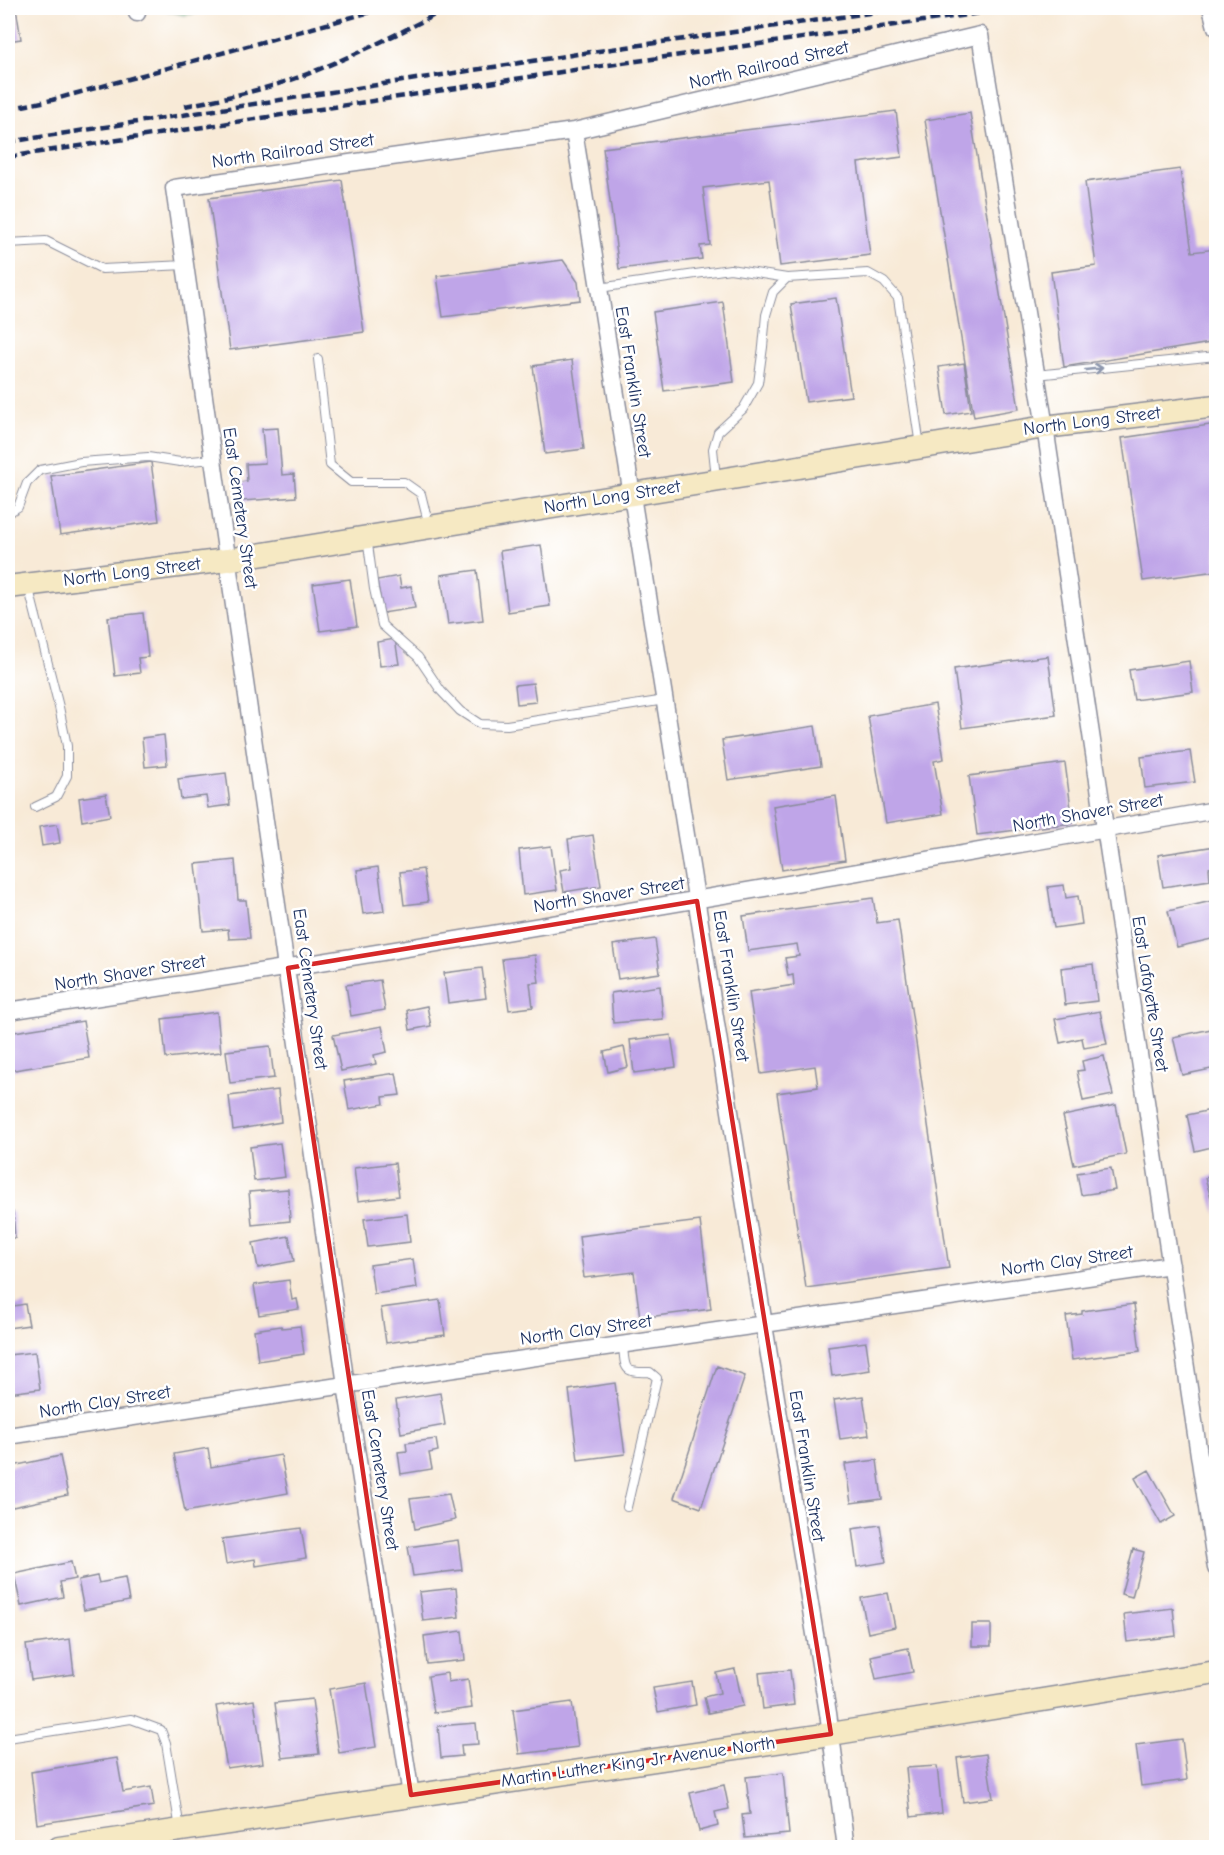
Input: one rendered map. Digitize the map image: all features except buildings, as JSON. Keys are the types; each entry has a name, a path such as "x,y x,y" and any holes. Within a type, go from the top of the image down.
{"street":[{"path":"1211,8 1216,27"},
{"name":"North Railroad Street","path":"174,188 574,131 980,35 1045,427"},
{"name":"East Franklin Street","path":"574,131 831,1734 846,1848"},
{"name":"East Cemetery Street","path":"174,188 288,968 346,1385 411,1795"},
{"name":"North Long Street","path":"18,586 227,560 1045,427 1216,405"},
{"name":"East Lafayette Street","path":"1045,427 1216,1568"},
{"name":"North Shaver Street","path":"8,1011 288,968 697,900 1216,810"},
{"name":"North Clay Street","path":"8,1436 1171,1265"},
{"name":"Martin Luther King Jr Avenue North","path":"60,1848 831,1734 1216,1672"}],"lane":[{"path":"8,243 46,241 102,269 185,265"},
{"path":"599,288 730,269 788,278 868,273 884,282 898,298 920,447"},
{"path":"716,480 713,449 718,432 743,409 758,382 764,347 766,315 773,292 788,278"},
{"path":"1036,375 1216,356"},
{"path":"318,359 330,465 351,482 404,482 421,495 429,527"},
{"path":"8,513 18,507 27,483 40,470 81,462 148,457 180,462 213,459"},
{"path":"367,537 374,589 382,625 418,657 441,691 460,711 480,724 507,725 665,700"},
{"path":"18,586 59,707 67,746 67,776 56,797 34,807"},
{"path":"623,1345 625,1367 629,1371 650,1372 657,1378 627,1507"},
{"path":"8,1738 131,1719 161,1730 166,1743 180,1830"}],"highlighted area":[{"path":"697,901 831,1734 411,1795 288,968"}],"green space":[{"path":"158,8 226,8 184,15"}],"railway":[{"path":"8,109 52,100 385,8"},
{"path":"185,106 259,90 302,76 376,44 448,8"},
{"path":"8,142 584,53 905,8"},
{"path":"8,157 587,68 1017,8"}]}
